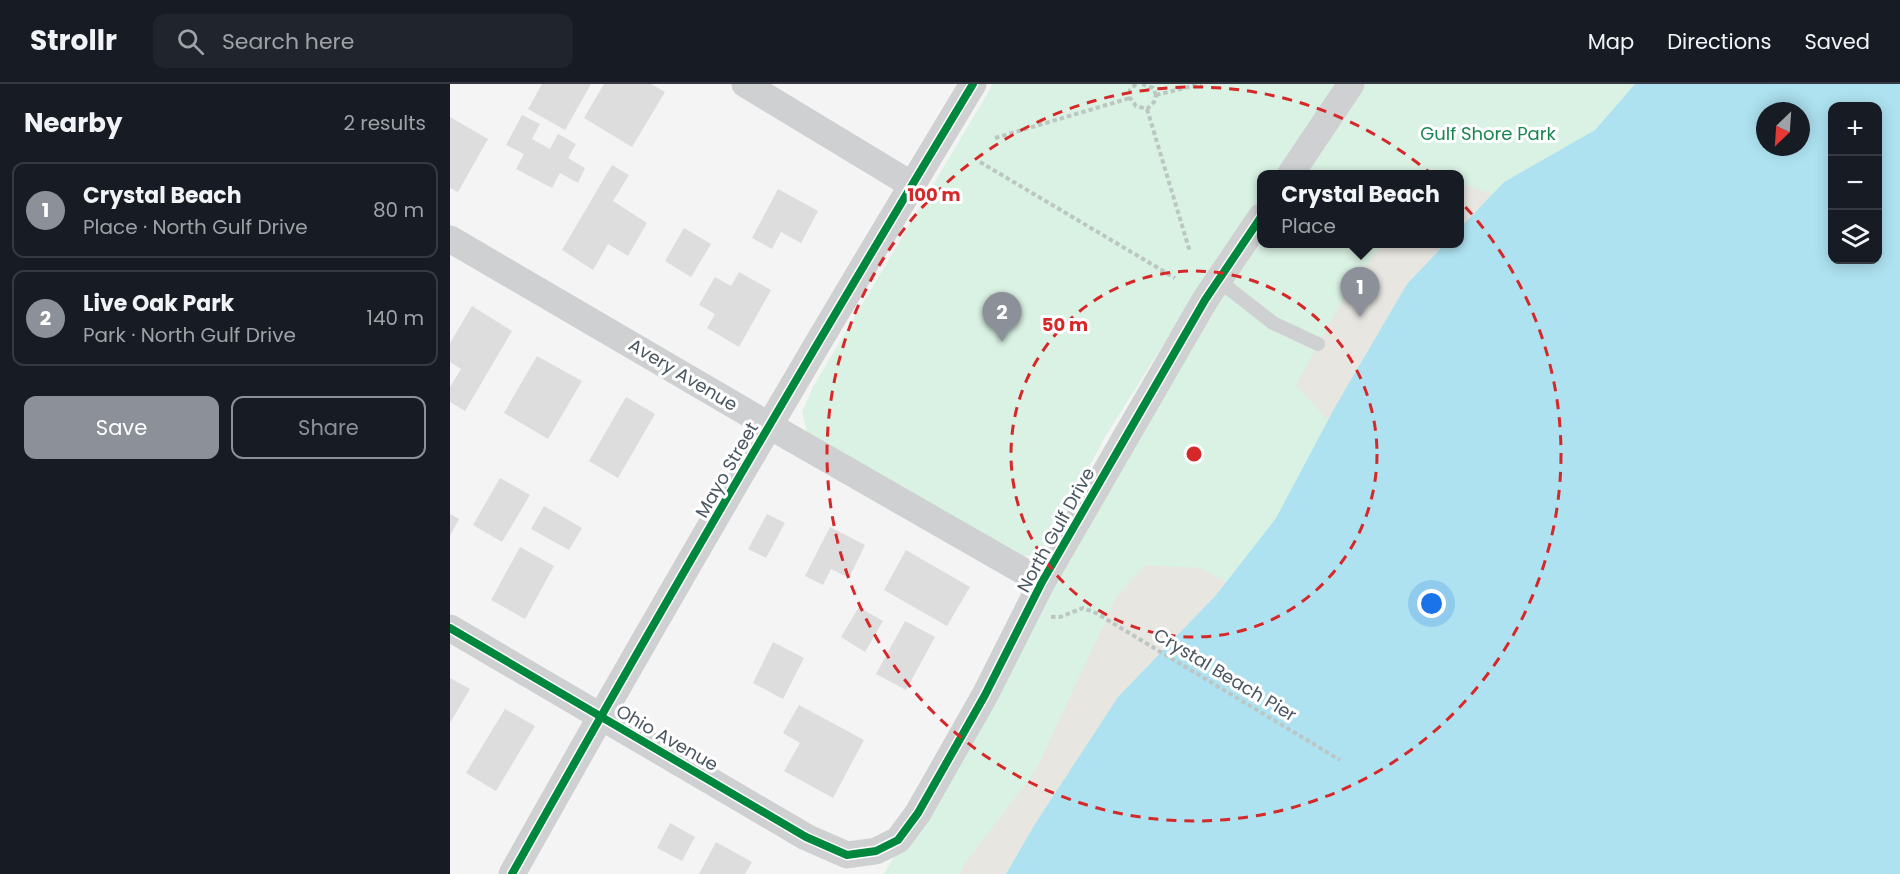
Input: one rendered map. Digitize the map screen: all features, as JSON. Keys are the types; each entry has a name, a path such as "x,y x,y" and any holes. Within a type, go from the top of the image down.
{"street":[{"path":"745,84 912,185"},
{"name":"Mayo Street","path":"512,874 600,717 973,84"},
{"path":"1293,170 1351,84"},
{"name":"North Gulf Drive","path":"876,851 898,840 918,813 985,695 1042,582 1204,300 1257,223"},
{"name":"Avery Avenue","path":"450,239 1042,582"},
{"name":"Ohio Avenue","path":"450,628 806,837 847,855 876,851"}],"lane":[{"path":"1218,280 1273,323 1318,344"}],"path":[{"path":"1136,84 1130,90 1130,98 1136,106 1147,109"},
{"path":"1142,84 1153,88 1156,95 1154,102 1147,109"},
{"path":"1156,95 1201,84"},
{"path":"995,138 1130,98"},
{"path":"1147,109 1190,252"},
{"path":"980,162 1175,278"}],"green space":[{"path":"993,84 1335,84 1279,170 1257,170 1257,203 1193,297 1105,437 1049,541 1036,554 1019,557 807,432 802,412 813,387"},
{"name":"Gulf Shore Park","path":"1361,84 1635,84 1595,130 1504,182 1464,224 1464,170 1294,170"},
{"path":"1257,224 1257,248 1441,248 1407,284 1335,407 1276,518 1216,595 1118,697 1006,874 884,874"}],"sand":[{"path":"1464,185 1492,194 1464,224"},
{"path":"1379,248 1441,248 1407,284 1328,420 1296,385 1348,290"},
{"path":"1146,565 1201,568 1226,582 1118,697 1035,824 1006,874 960,874 964,865 1036,770 1117,596"}],"water":[{"path":"1635,84 1900,84 1900,874 1006,874 1035,824 1118,697 1216,595 1276,518 1335,407 1407,284 1441,248 1464,248 1464,224 1504,182 1595,130"}],"building":[{"path":"542,84 591,84 565,130 528,109"},
{"path":"604,84 651,84 665,92 632,147 584,118"},
{"path":"522,115 540,124 532,139 550,149 558,134 576,144 568,158 585,168 578,183 560,173 552,188 516,169 524,154 506,145"},
{"path":"450,117 488,139 458,192 450,188"},
{"path":"612,165 629,175 613,201 647,223 628,256 608,244 593,270 562,250"},
{"path":"778,189 818,211 801,243 781,232 772,249 752,238"},
{"path":"684,228 711,244 691,277 665,261"},
{"path":"739,272 771,290 739,347 707,328 715,314 699,305 715,277 731,286"},
{"path":"472,306 512,331 465,411 450,402 450,387 461,369 450,362 450,343"},
{"path":"537,356 582,381 548,439 504,413"},
{"path":"626,397 655,414 618,478 589,461"},
{"path":"500,478 530,495 502,542 473,525"},
{"path":"544,506 582,528 569,550 531,529"},
{"path":"450,514 459,519 450,536"},
{"path":"767,514 785,523 766,558 748,549"},
{"path":"830,527 865,545 849,578 831,569 823,585 805,576"},
{"path":"520,547 554,566 525,619 491,600"},
{"path":"906,550 970,587 947,626 884,590"},
{"path":"859,607 883,621 865,652 841,637"},
{"path":"905,621 935,637 906,690 876,674"},
{"path":"773,642 804,658 783,699 753,683"},
{"path":"450,678 470,689 450,723"},
{"path":"799,705 864,740 833,798 784,771 800,743 783,733"},
{"path":"505,709 535,726 496,791 466,773"},
{"path":"670,823 695,837 682,861 657,848"},
{"path":"716,842 752,862 745,874 699,874"}],"cycle path":[{"path":"512,874 739,477 973,84"},
{"path":"450,628 806,837 847,855 876,851 898,840 918,813 985,695 1042,582 1205,300 1257,223"}],"place":[{"name":"Crystal Beach","path":"1360,317"},
{"name":"Live Oak Park","path":"1002,342"}]}
